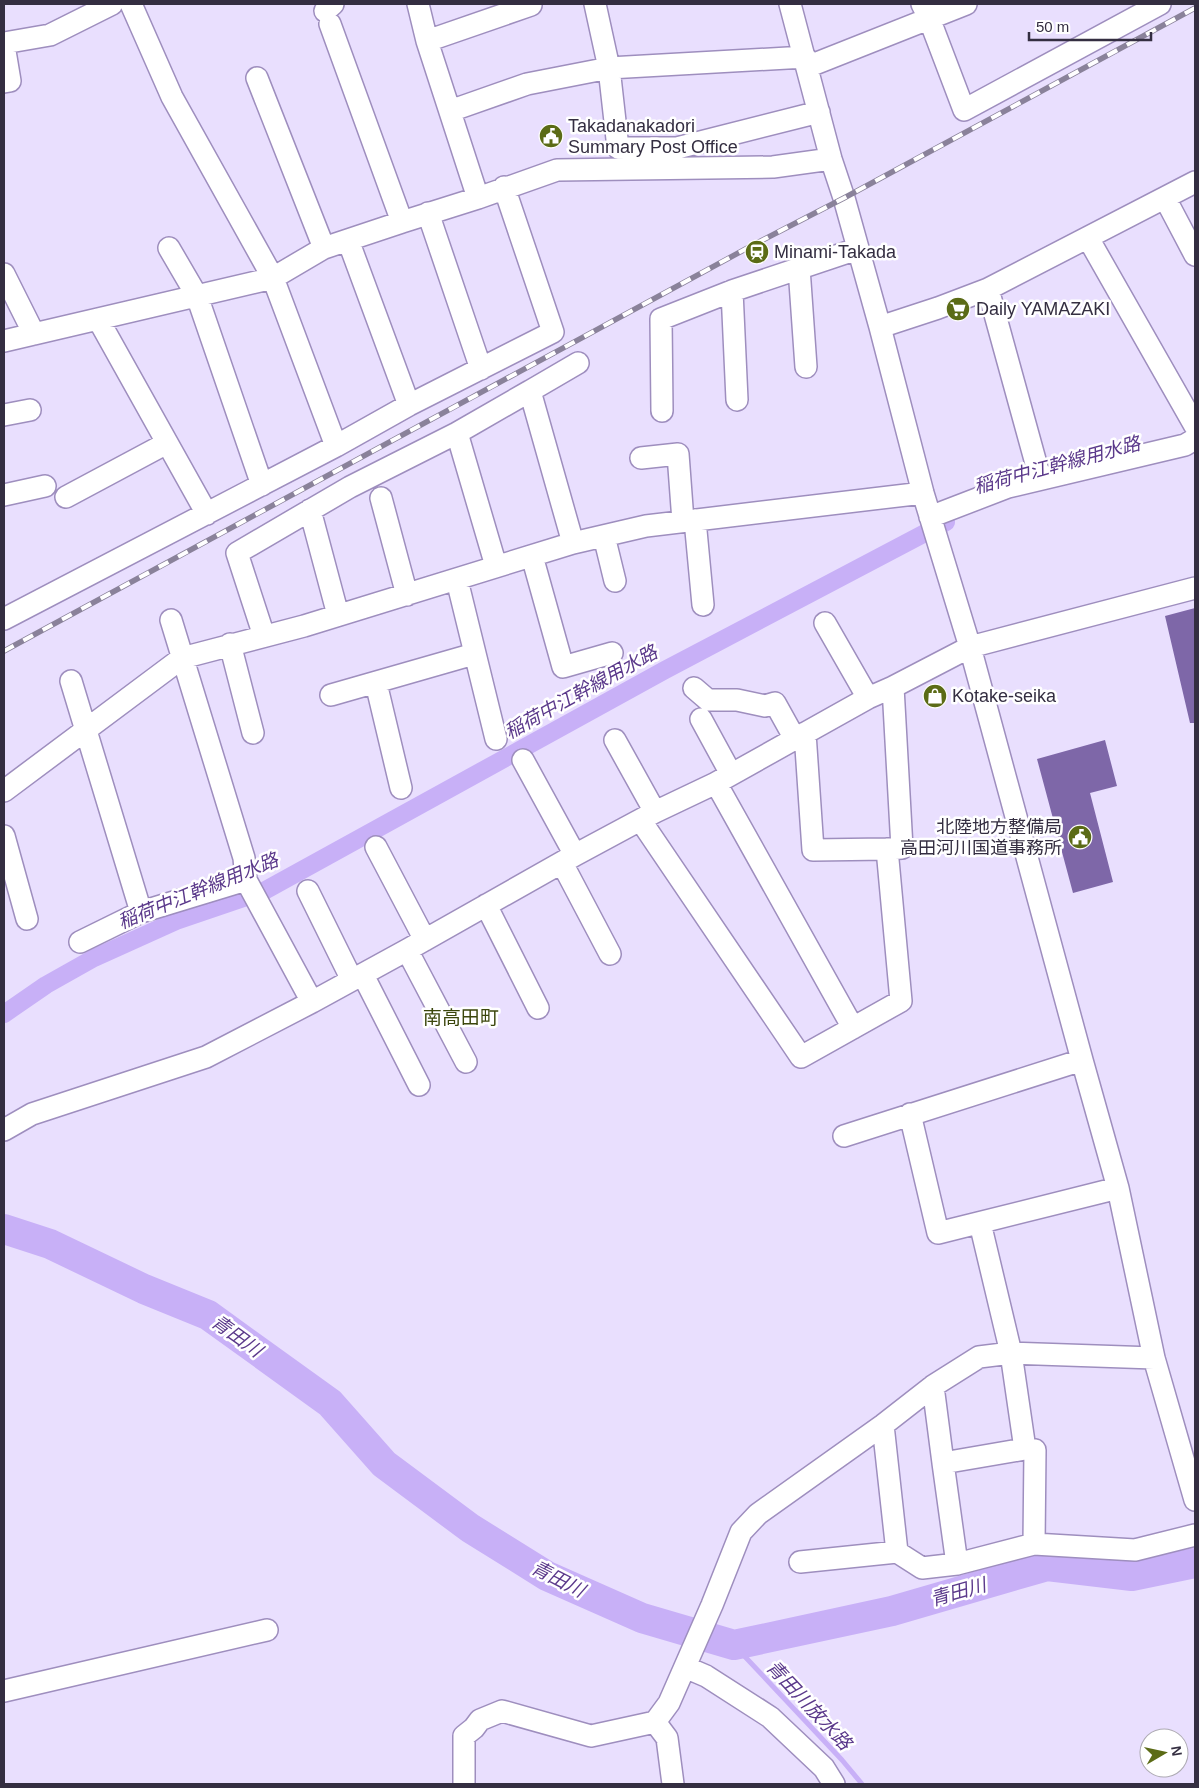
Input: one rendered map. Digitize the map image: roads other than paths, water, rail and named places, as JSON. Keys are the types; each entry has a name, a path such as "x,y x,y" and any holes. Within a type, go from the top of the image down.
{"street":[{"path":"4,82 10,81 4,44 50,35 112,4"},
{"path":"131,4 172,97 273,278 336,446"},
{"path":"418,4 427,41 478,198"},
{"path":"596,4 609,68 618,148 677,148 818,112"},
{"path":"790,4 831,159 844,198 880,327 923,493 970,647 1118,1188 1154,1358 1195,1500"},
{"path":"450,111 528,84 609,68 806,62 925,11 966,4"},
{"path":"925,11 964,110 1160,4"},
{"path":"427,41 531,5"},
{"path":"329,13 402,222"},
{"path":"257,78 324,248"},
{"path":"4,341 273,278 324,248 557,170 772,167 831,159"},
{"path":"880,327 988,289 1195,182"},
{"path":"4,619 336,446 409,405 553,332 504,187"},
{"path":"1165,198 1195,255"},
{"path":"428,213 481,369"},
{"path":"1088,238 1195,426"},
{"path":"348,240 409,405"},
{"path":"169,248 197,296 262,485"},
{"path":"662,411 661,320 732,291 857,249"},
{"path":"799,268 806,367"},
{"path":"4,274 34,334"},
{"path":"988,289 1040,478"},
{"path":"732,291 736,400"},
{"path":"98,319 207,514"},
{"path":"264,636 238,553 350,487 457,434 578,363"},
{"path":"530,391 574,544"},
{"path":"4,415 30,410"},
{"path":"457,434 496,566"},
{"path":"930,517 1008,487 1185,445 1195,439"},
{"path":"66,497 167,443"},
{"path":"642,458 678,454 703,605"},
{"path":"4,495 45,486"},
{"path":"4,791 182,658 304,626 457,580 496,566 646,526 923,493"},
{"path":"381,498 407,595"},
{"path":"310,510 338,615"},
{"path":"604,536 615,581"},
{"path":"532,556 563,667 612,654"},
{"path":"457,580 496,739"},
{"path":"4,1130 32,1114 206,1057 357,978 568,859 724,778 868,698 970,647 1195,588"},
{"path":"172,620 244,858 246,880 312,1002"},
{"path":"825,623 868,698"},
{"path":"230,644 253,733"},
{"path":"331,695 474,654"},
{"path":"71,681 141,912"},
{"path":"376,683 401,788"},
{"path":"694,688 708,700 737,700 765,706 774,703 800,736 813,850 902,848 893,687"},
{"path":"701,719 724,778 853,1028"},
{"path":"615,740 648,817 801,1057 901,1001 887,849"},
{"path":"524,760 610,954"},
{"path":"4,836 27,919"},
{"path":"376,847 425,940"},
{"path":"80,942 141,912 246,880"},
{"path":"308,891 419,1085"},
{"path":"486,905 538,1008"},
{"path":"407,950 466,1062"},
{"path":"844,1136 1082,1060"},
{"path":"910,1114 938,1233 1118,1188"},
{"path":"980,1223 1011,1353 1025,1449"},
{"path":"464,1784 464,1736 480,1720 502,1711 591,1736 654,1722 669,1703 687,1664 741,1532 758,1514 884,1425 933,1386 979,1358 1011,1353 1154,1358"},
{"path":"933,1386 957,1564"},
{"path":"884,1425 897,1552"},
{"path":"943,1463 1025,1449 1035,1450 1034,1544"},
{"path":"800,1562 897,1552 922,1568 957,1564 1034,1544 1136,1550 1195,1535"},
{"path":"4,1692 267,1630"},
{"path":"687,1664 770,1717 824,1768 834,1784"},
{"path":"654,1722 667,1738 673,1784"}],"waterway":[{"name":"稲荷中江幹線用水路","path":"4,1014 46,985 94,958 176,921 264,891 665,670 946,522"},
{"name":"青田川","path":"4,1229 50,1244 144,1289 208,1315 330,1403 384,1464 470,1528 547,1576 642,1618 734,1645 892,1611 1047,1566 1132,1576 1195,1563"},
{"name":"青田川放水路","path":"734,1645 842,1760 862,1784"}],"railway":[{"path":"4,651 1195,8"}],"place":[{"name":"Takadanakadori Summary Post Office","path":"551,136"},
{"name":"Minami-Takada","path":"757,252"},
{"name":"Daily YAMAZAKI","path":"958,309"},
{"name":"Kotake-seika","path":"935,696"},
{"name":"北陸地方整備局 高田河川国道事務所","path":"1080,837"}],"district":[{"name":"南高田町","path":"461,1017"}]}
